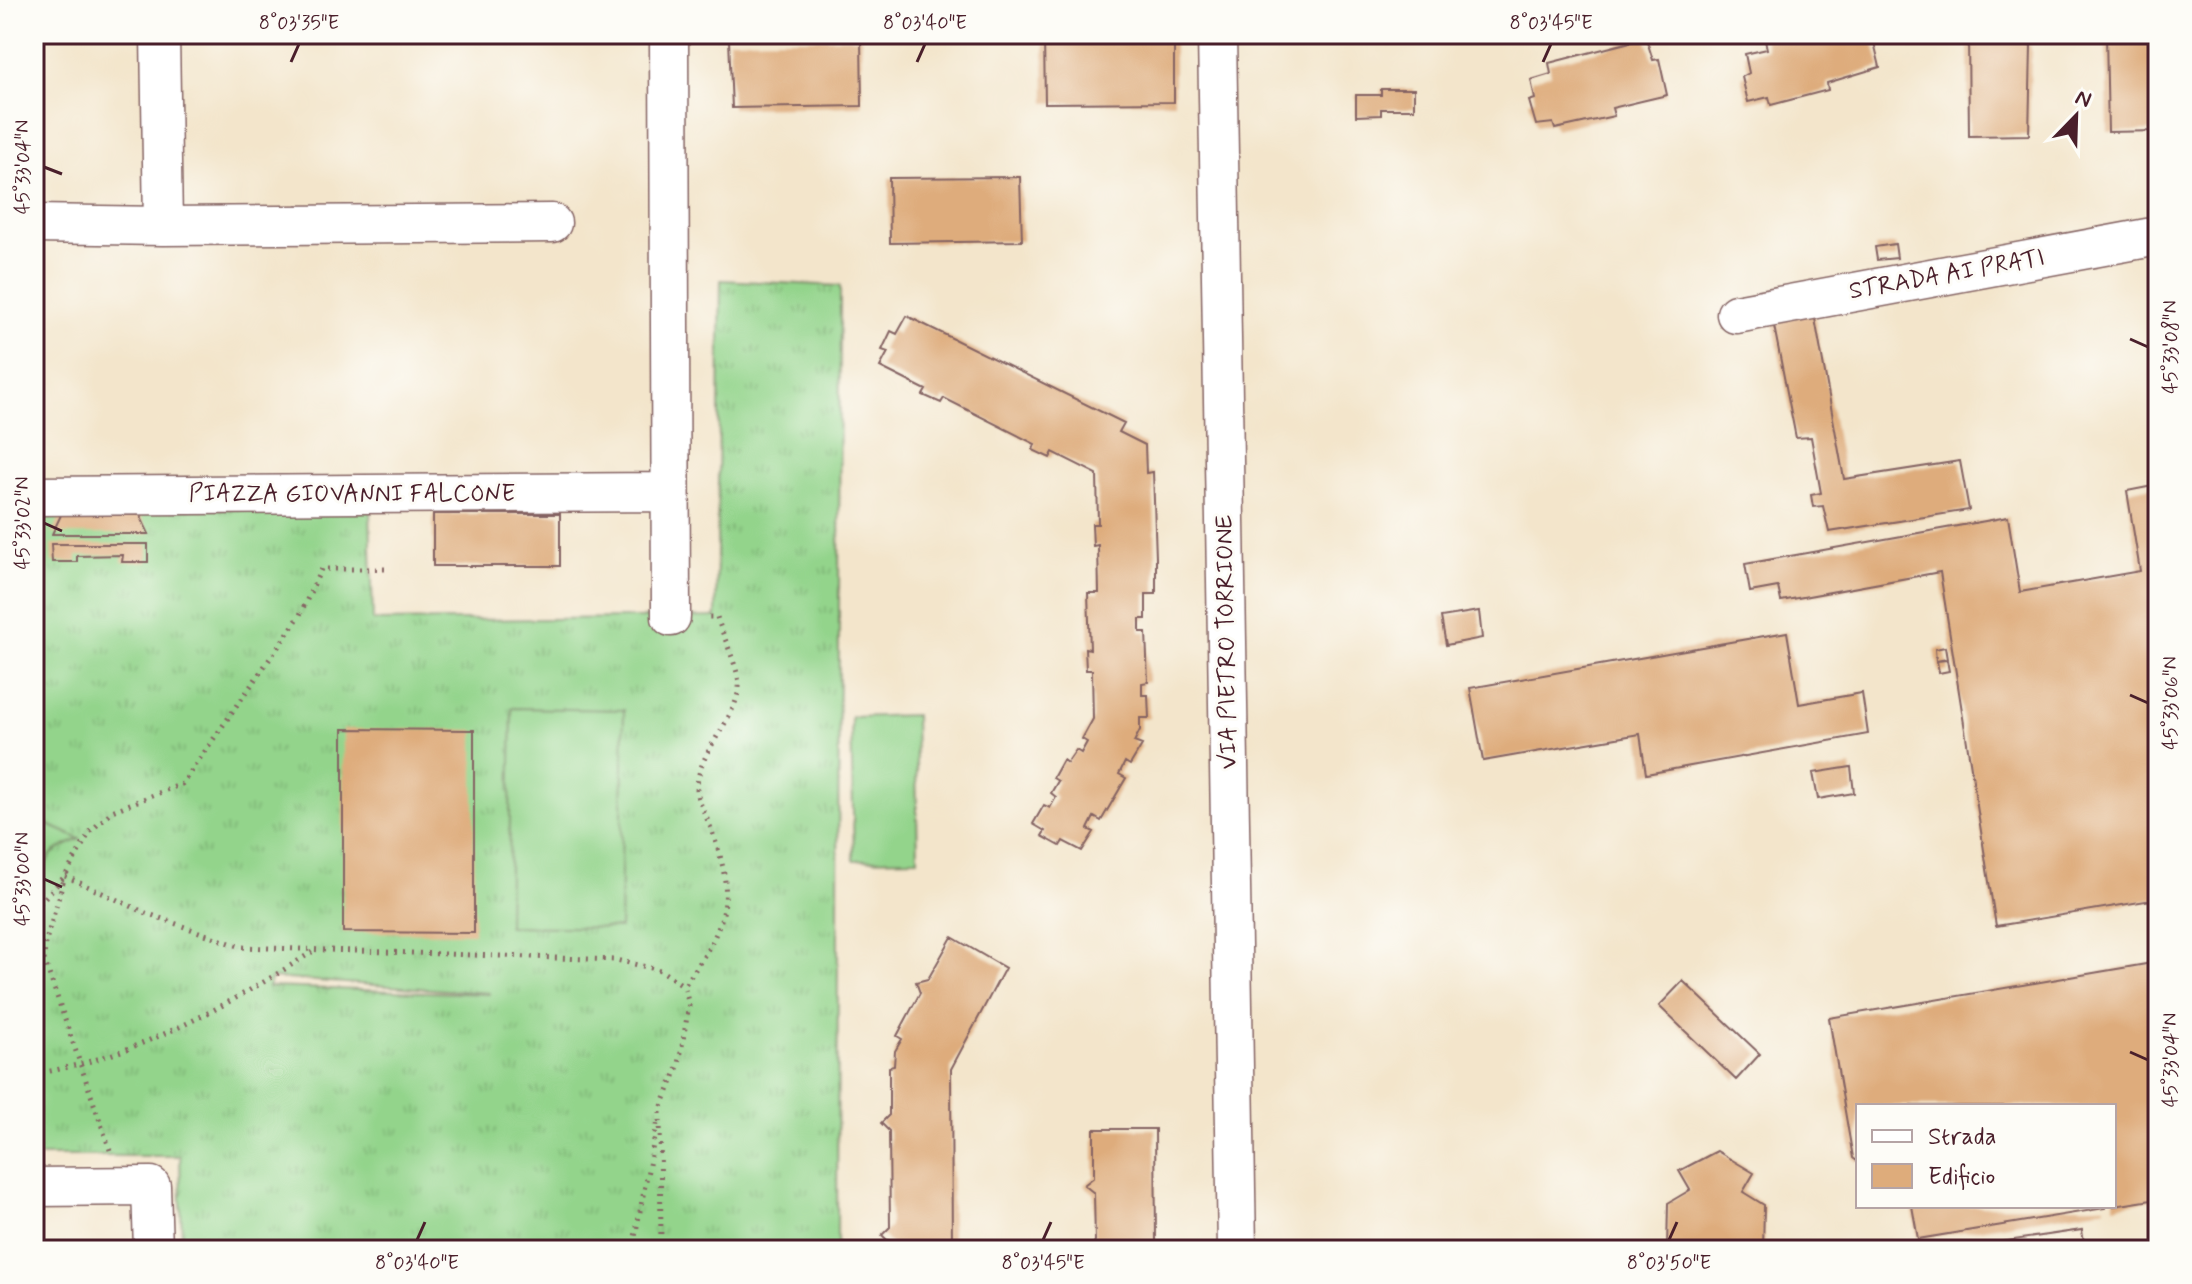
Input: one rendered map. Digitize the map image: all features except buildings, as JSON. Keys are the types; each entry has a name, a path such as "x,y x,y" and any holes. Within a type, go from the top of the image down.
{"street":[{"path":"160,34 163,226"},
{"path":"669,34 671,617"},
{"name":"VIA PIETRO TORRIONE","path":"1217,34 1237,1250"},
{"path":"34,224 552,223"},
{"name":"STRADA AI PRATI","path":"1736,314 2158,236"},
{"name":"PIAZZA GIOVANNI FALCONE","path":"34,496 669,492"},
{"path":"34,1187 151,1186 153,1250"}],"path":[{"path":"112,1186 110,1149 56,1002 44,959 45,944 65,876 90,832 112,811 182,784 299,617 321,569 385,569"},
{"path":"671,617 717,617 739,685 697,788 724,866 727,901 712,945 684,986"},
{"path":"34,909 65,876"},
{"path":"65,876 146,913 241,947 313,952 616,960 660,970 684,986 689,1005 679,1064 660,1111 634,1242 629,1250"},
{"path":"34,1074 82,1066 185,1023 257,987 313,952"},
{"path":"660,1111 661,1250"}],"green space":[{"path":"721,280 840,286 837,1250 182,1250 180,1156 34,1156 34,510 370,508 373,621 716,617","holes":["272,978 489,994 268,987"]},
{"path":"512,708 624,710 620,928 508,926"},
{"path":"915,715 918,859 854,860 851,717"},
{"path":"34,794 44,823 80,839 49,857 41,882 35,868"}]}
